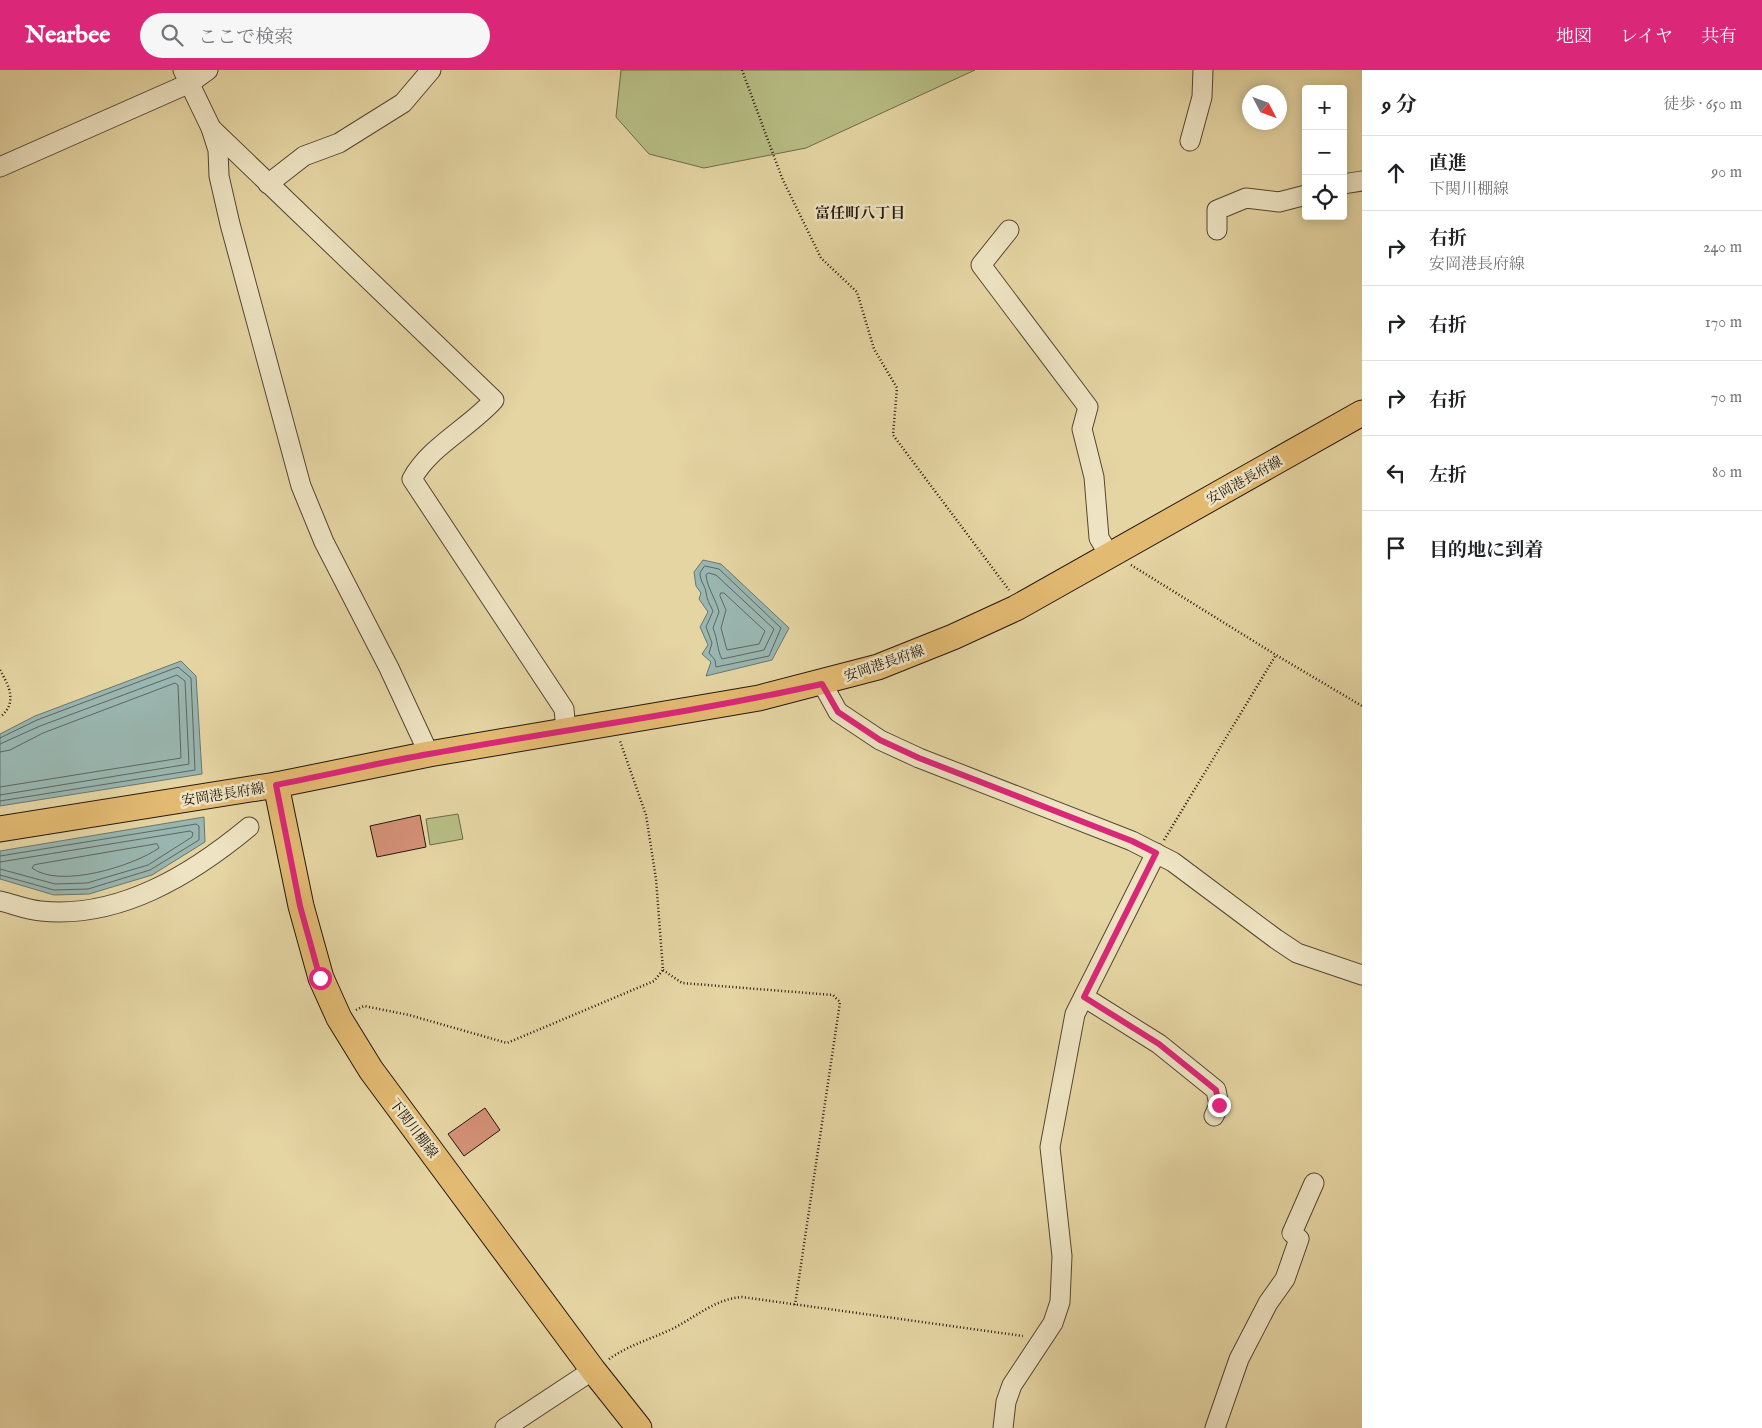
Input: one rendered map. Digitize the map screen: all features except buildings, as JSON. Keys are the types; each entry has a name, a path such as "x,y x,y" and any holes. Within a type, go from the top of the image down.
{"main road":[{"name":"安岡港長府線","path":"0,829 276,785 429,754 759,698 822,684 878,667 953,637 1016,608 1362,413"},
{"name":"下関川棚線","path":"276,785 300,906 320,978 339,1018 371,1070 593,1370 639,1428"}],"street":[{"path":"0,167 186,77 208,70"},
{"path":"268,184 304,156 339,142 403,103 431,70"},
{"path":"1190,140 1202,98 1203,70"},
{"path":"186,77 211,128 218,150 219,176 230,224 301,486 324,542 389,668 429,754"},
{"path":"211,128 494,400 481,415 420,464 412,478 564,709 566,731"},
{"path":"1347,183 1362,180"},
{"path":"1217,230 1217,210 1246,198 1279,202 1302,196"},
{"path":"1009,230 981,264 1088,407 1082,429 1094,476 1099,538 1112,554"},
{"path":"822,684 838,712 880,740 919,758 1132,841 1173,862 1297,953 1362,975"},
{"path":"0,901 41,911 81,910 126,902 175,879 222,849 249,827"},
{"path":"1003,1428 1006,1402 1012,1384 1053,1323 1060,1302 1062,1256 1050,1147 1052,1126 1075,1014 1156,853"},
{"path":"1084,997 1159,1044 1216,1090 1219,1105 1214,1116"},
{"path":"1215,1428 1239,1359 1268,1303 1285,1279 1299,1239 1292,1233 1314,1184"},
{"path":"505,1428 593,1370"}],"path":[{"path":"742,70 782,178 821,258 857,292 874,349 898,388 893,435 1010,591 1016,608"},
{"path":"1112,554 1362,706"},
{"path":"1156,853 1276,655"},
{"path":"0,670 11,697 9,708 0,716"},
{"path":"339,1018 364,1006 409,1015 507,1043 654,981 663,970 656,879 646,815 614,724"},
{"path":"663,970 682,983 833,995 840,1002 795,1305"},
{"path":"593,1370 622,1350 674,1328 728,1298 742,1297 1032,1338 1041,1343"}],"green space":[{"path":"621,70 975,70 806,148 704,168 649,154 616,117"},
{"path":"458,814 463,839 430,845 426,819"}],"water":[{"path":"703,560 721,564 789,628 772,660 706,676 711,662 702,654 708,645 700,627 708,612 699,599 701,593 696,586 694,572"},
{"path":"181,661 196,676 202,774 0,806 0,734 35,716"},
{"path":"204,817 205,842 152,875 89,894 54,895 0,879 0,851"}],"district":[{"name":"富任町八丁目","path":"860,213"}],"route":[{"path":"320,978 300,906 276,785 429,754 614,724 759,698 822,684 828,698 838,712 880,740 919,758 1132,841 1156,853 1084,997 1159,1044 1216,1090 1219,1105"}]}
